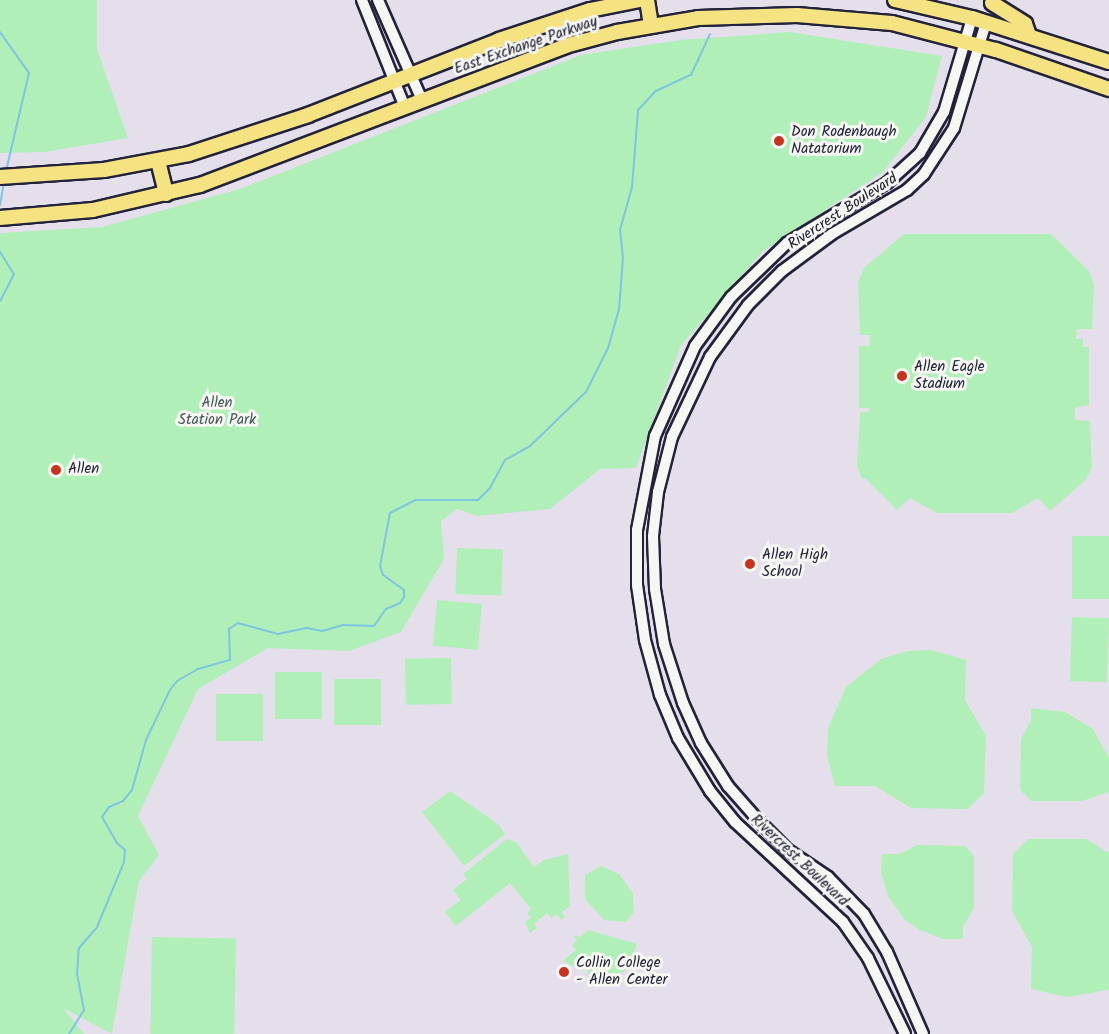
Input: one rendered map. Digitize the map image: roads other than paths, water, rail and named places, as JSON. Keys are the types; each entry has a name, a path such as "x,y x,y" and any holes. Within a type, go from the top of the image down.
{"main road":[{"name":"East Exchange Parkway","path":"0,177 52,176 158,161 277,126 590,10 640,0"},
{"path":"647,0 651,26"},
{"path":"895,0 972,18 1109,62"},
{"path":"992,3 1025,24 1029,35"},
{"name":"East Exchange Parkway","path":"0,218 56,215 166,194 232,176 404,105 565,46 651,26 725,16 819,16 892,23 980,45 1109,89"},
{"path":"158,161 166,194"}],"street":[{"path":"362,0 404,105"},
{"path":"378,0 422,100"},
{"name":"Rivercrest Boulevard","path":"905,1034 868,958 843,922 742,830 710,791 685,750 653,674 640,613 636,569 638,511 650,453 669,399 695,346 731,297 787,243 910,164 933,135 944,112 972,18"},
{"name":"Rivercrest Boulevard","path":"923,1034 887,952 864,914 828,877 788,850 728,786 688,717 667,658 654,576 654,524 664,464 683,408 706,362 744,310 782,271 812,247 916,182 943,148 960,114 986,23"},
{"path":"871,191 880,206"}],"waterway":[{"path":"0,32 29,73 6,171"},
{"path":"69,1034 84,1010 77,974 79,948 97,927 124,862 125,850 117,843 102,817 109,807 123,801 132,790 146,740 170,690 177,681 198,669 230,660 229,629 238,623 278,634 307,628 322,631 343,625 374,626 386,609 400,603 404,597 404,590 383,575 380,566 390,513 416,500 478,500 490,488 505,460 530,446 586,392 608,348 619,309 623,258 620,230 632,187 638,110 656,91 691,75 710,34"},
{"path":"0,205 4,182"},
{"path":"0,252 14,274 0,301"}],"place":[{"name":"Don Rodenbaugh Natatorium","path":"779,141"},
{"name":"Allen Eagle Stadium","path":"902,376"},
{"name":"Allen","path":"56,470"},
{"name":"Allen High School","path":"750,564"},
{"name":"Collin College - Allen Center","path":"564,972"}],"park label":[{"name":"Allen Station Park","path":"217,412"}]}
